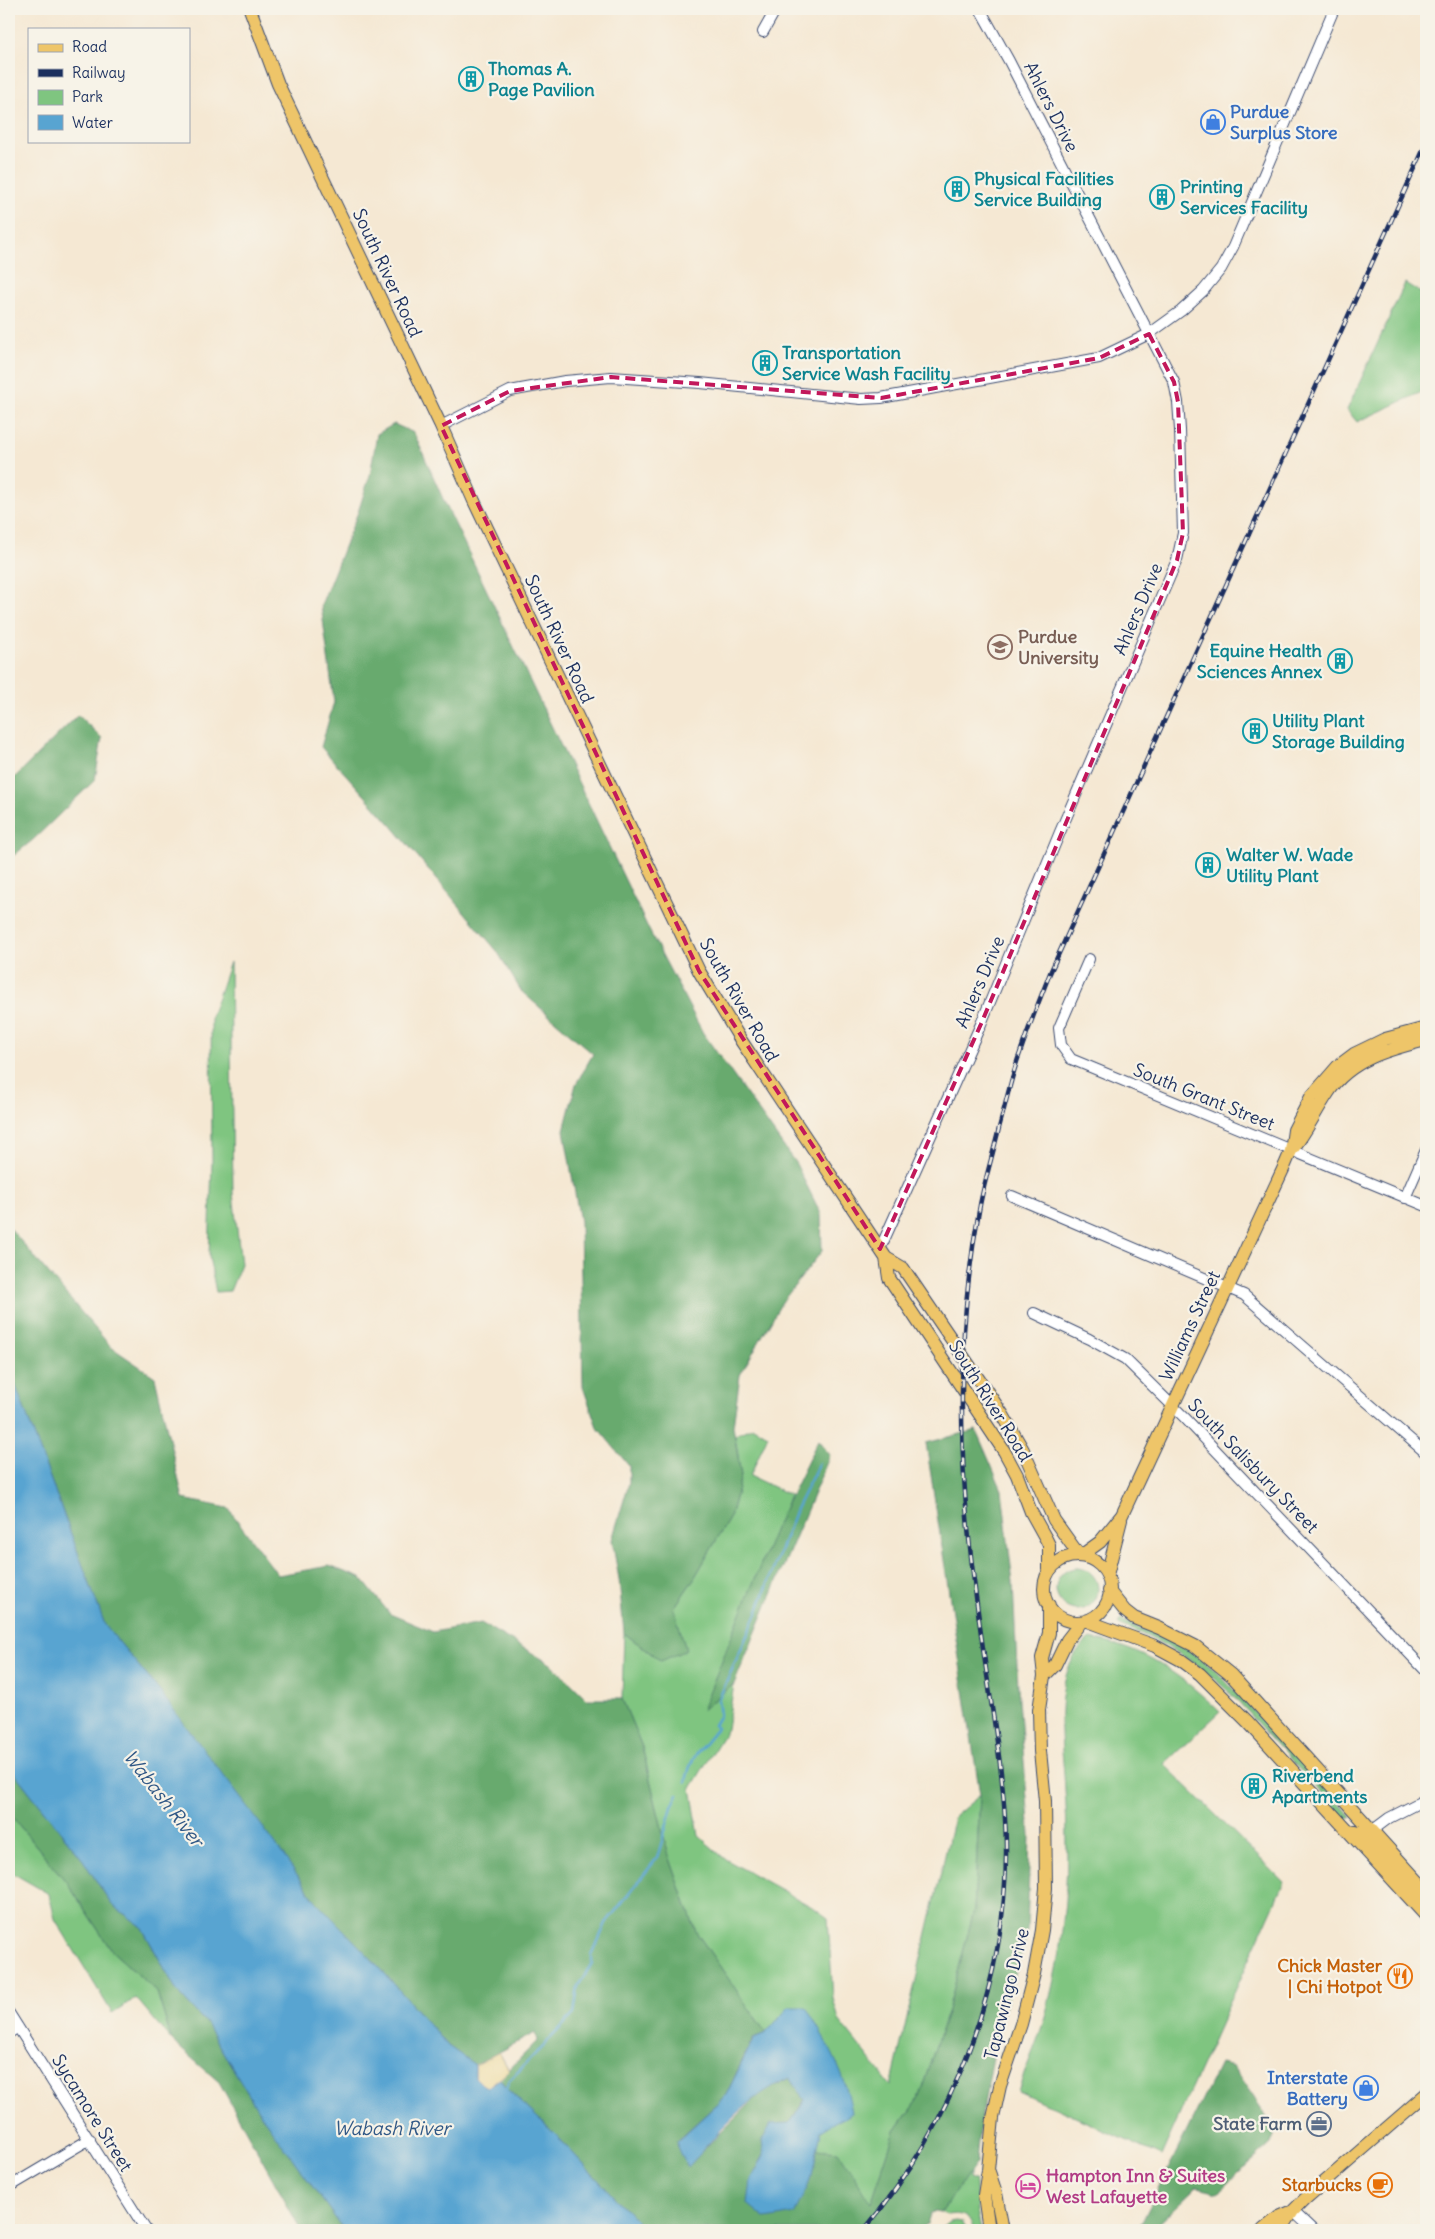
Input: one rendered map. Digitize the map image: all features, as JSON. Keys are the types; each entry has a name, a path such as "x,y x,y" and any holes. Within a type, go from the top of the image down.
{"main road":[{"name":"South River Road","path":"250,9 278,84 441,426 474,501 699,971 746,1049 883,1253 903,1268 1003,1415 1023,1450 1054,1520 1081,1555"},
{"name":"Williams Street","path":"1291,1151 1294,1130 1311,1097 1338,1066 1354,1054 1385,1038 1426,1028"},
{"name":"Williams Street","path":"1107,1575 1122,1516 1291,1151 1305,1134 1329,1090 1350,1069 1382,1051 1426,1040"},
{"name":"South River Road","path":"883,1253 889,1278 1004,1451 1031,1512 1046,1539 1049,1570"},
{"name":"Williams Street","path":"1081,1555 1100,1542 1122,1516"},
{"path":"1084,1621 1102,1610 1109,1591 1107,1575 1100,1566 1081,1555 1067,1557 1049,1570 1044,1588 1049,1606 1055,1613 1063,1618 1084,1621 1156,1646 1181,1660 1200,1674 1426,1916"},
{"path":"1109,1591 1125,1611 1134,1618 1195,1646 1231,1675 1376,1827 1426,1890"},
{"name":"Tapawingo Drive","path":"989,2230 984,2195 993,2118 1000,2086 1023,2015 1042,1930 1047,1848 1039,1710 1044,1676 1042,1658 1049,1632 1049,1606"},
{"name":"Tapawingo Drive","path":"1044,1676 1055,1665 1067,1640 1084,1621"},
{"path":"1349,1832 1356,1831 1365,1836 1426,1901"},
{"path":"1281,2230 1293,2211 1426,2094"},
{"name":"Tapawingo Drive","path":"988,2170 996,2193 1003,2230"},
{"path":"1263,2230 1279,2217 1293,2211"}],"street":[{"path":"763,32 776,9"},
{"name":"Ahlers Drive","path":"883,1253 1177,560 1183,534 1178,402 1174,382 1010,61 980,9"},
{"path":"441,426 510,391 565,381 611,377 700,383 861,399 880,398 1099,358 1149,334 1203,291 1221,269 1233,248 1334,9"},
{"name":"South Grant Street","path":"1089,959 1059,1028 1061,1045 1071,1059 1426,1206"},
{"path":"1405,1198 1426,1150"},
{"path":"1012,1196 1244,1295 1426,1454"},
{"name":"South Salisbury Street","path":"1034,1313 1125,1359 1426,1671"},
{"path":"1376,1827 1426,1799"},
{"name":"Sycamore Street","path":"9,2013 146,2230"},
{"path":"9,2033 18,2027"},
{"path":"9,2187 90,2139"},
{"path":"1293,2211 1313,2230"}],"highlighted area":[{"path":"1149,334 1174,382 1178,402 1183,533 1177,560 981,1024 880,1249 699,971 441,426 510,391 611,377 881,398 1099,358"}],"green space":[{"path":"1405,283 1426,296 1426,390 1357,422 1347,410"},
{"path":"394,424 414,433 444,501 649,930 703,1033 796,1164 821,1214 822,1251 782,1302 740,1375 733,1426 741,1476 730,1517 693,1580 674,1608 686,1650 661,1661 624,1633 619,1579 612,1540 629,1483 629,1466 597,1427 583,1387 580,1222 564,1130 576,1084 593,1054 521,991 497,951 392,826 321,747 334,702 321,605 358,512 370,475 377,434"},
{"path":"78,715 102,738 95,780 33,840 9,859 9,783"},
{"path":"230,962 233,1193 241,1264 230,1291 216,1292 209,1257 212,1162 211,1017"},
{"path":"9,1227 111,1347 155,1377 183,1499 228,1508 278,1575 329,1566 361,1578 390,1614 433,1632 481,1623 551,1664 587,1699 622,1699 642,1747 668,1853 696,1932 766,2033 753,2038 725,2097 676,2141 687,2166 764,2090 790,2078 805,2099 790,2123 762,2141 764,2155 751,2180 811,2180 817,2149 838,2151 871,2203 895,2131 918,2099 949,2007 974,1910 980,1795 926,1443 976,1430 1002,1490 1013,1583 1018,1687 1030,1835 1027,1935 998,2032 979,2130 976,2163 941,2212 935,2211 930,2214 927,2224 916,2230 645,2230 556,2135 506,2088 500,2079 537,2041 535,2033 475,2065 448,2046 379,1967 320,1907 157,1688 105,1625 9,1368"},
{"path":"753,1427 768,1435 750,1476 790,1495 703,1709 734,1684 727,1729 691,1788 699,1836 725,1859 814,1908 828,1918 833,1998 839,2020 891,2086 954,1817 980,1795 974,1910 949,2007 918,2099 895,2131 871,2204 838,2152 817,2149 821,2131 789,2007 766,2033 696,1932 668,1853 642,1747 622,1699 624,1633 661,1661 674,1608 693,1580 730,1517 741,1476 735,1435"},
{"path":"818,1440 830,1455 734,1684 702,1710 776,1526"},
{"path":"1073,1568 1081,1568 1092,1574 1098,1589 1092,1604 1081,1610 1073,1610 1062,1604 1056,1593 1056,1585 1062,1574"},
{"path":"1121,1619 1131,1625 1171,1640 1216,1671 1352,1817 1346,1820 1215,1679 1189,1660 1162,1644 1118,1624"},
{"path":"1090,1639 1109,1643 1144,1656 1191,1686 1220,1712 1164,1764 1284,1882 1161,2156 1018,2091 1041,2030 1059,1955 1067,1873 1065,1790 1061,1731 1063,1689 1068,1669 1077,1653"},
{"path":"9,1766 83,1860 112,1905 141,1926 177,1991 205,2022 261,2115 344,2230 301,2230 219,2082 172,2041 157,1992 112,1951 68,1884 9,1813"},
{"path":"9,1813 68,1884 112,1951 157,1992 172,2041 136,1998 112,2013 55,1919 49,1894 9,1871"},
{"path":"1220,2064 1233,2067 1276,2130 1271,2144 1218,2192 1197,2187 1152,2230 1142,2230 1139,2228"},
{"path":"969,2170 969,2179 975,2181 976,2185 977,2212 981,2230 973,2230 970,2221 964,2216 957,2214 947,2215 941,2212"},
{"path":"949,2222 962,2222 967,2230 939,2230"}],"sand":[{"path":"499,2052 509,2070 488,2087 482,2085 475,2077 475,2065"}],"water":[{"name":"Wabash River","path":"9,1368 105,1625 157,1688 271,1838 316,1901 379,1967 448,2046 475,2065 475,2077 483,2085 488,2087 500,2079 506,2088 556,2135 645,2230 344,2230 261,2115 205,2022 177,1991 141,1926 112,1905 83,1860 9,1766"},
{"path":"789,2007 806,2007 828,2045 840,2071 852,2113 821,2131 811,2180 794,2214 766,2219 748,2204 751,2180 764,2155 762,2141 771,2124 790,2123 805,2100 790,2078 761,2094 734,2116 687,2167 676,2142 725,2097 754,2038 766,2033"}],"waterway":[{"path":"686,1782 694,1758 717,1728 714,1725 720,1715 718,1701 757,1613 796,1509 819,1463"},
{"path":"506,2088 508,2082 574,2014 578,1986 592,1963 592,1955 606,1923 657,1858 672,1807 678,1794"}],"railway":[{"path":"864,2230 896,2189 924,2145 949,2098 969,2050 985,2000 997,1948 1004,1896 1006,1844 1004,1798 972,1569 962,1445 962,1388 966,1309 975,1231 984,1186 1011,1081 1050,973 1426,144"}],"place":[{"name":"Thomas A. Page Pavilion","path":"471,79"},
{"name":"Purdue Surplus Store","path":"1213,122"},
{"name":"Physical Facilities Service Building","path":"957,189"},
{"name":"Printing Services Facility","path":"1162,197"},
{"name":"Transportation Service Wash Facility","path":"765,363"},
{"name":"Purdue University","path":"1000,647"},
{"name":"Equine Health Sciences Annex","path":"1340,661"},
{"name":"Utility Plant Storage Building","path":"1255,731"},
{"name":"Walter W. Wade Utility Plant","path":"1208,865"},
{"name":"Riverbend Apartments","path":"1254,1786"},
{"name":"Chick Master | Chi Hotpot","path":"1400,1976"},
{"name":"Interstate Battery","path":"1366,2088"},
{"name":"State Farm","path":"1319,2124"},
{"name":"Starbucks","path":"1380,2185"},
{"name":"Hampton Inn & Suites West Lafayette","path":"1028,2186"}]}
